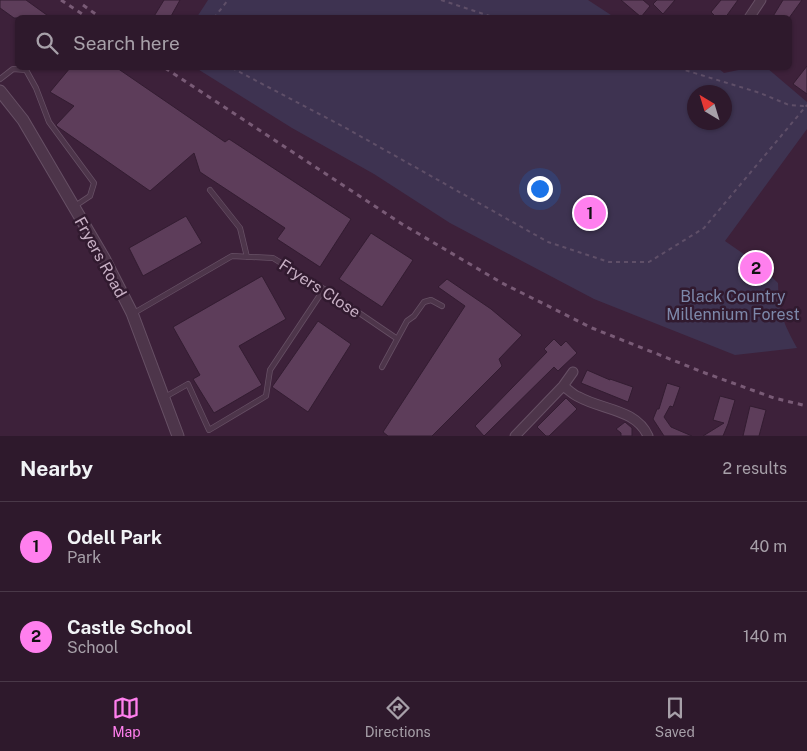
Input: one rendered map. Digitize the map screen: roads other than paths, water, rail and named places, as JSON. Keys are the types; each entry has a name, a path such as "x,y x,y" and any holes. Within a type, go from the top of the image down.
{"street":[{"path":"750,15 761,0"},
{"name":"Fryers Road","path":"0,91 23,120 104,258 132,314 178,436"},
{"path":"515,436 563,386 573,372"},
{"path":"563,386 578,397 632,417 646,431 648,436"}],"lane":[{"path":"0,78 15,69"},
{"path":"26,70 36,88 49,122 94,183 90,196 74,207"},
{"path":"210,190 240,228 247,256"},
{"name":"Fryers Close","path":"132,314 232,256 273,258 324,289 396,338"},
{"path":"164,398 188,384 209,430 266,396 270,370 324,289"},
{"path":"382,367 396,338 407,321 414,316 424,302 431,300 442,306"}],"railway":[{"path":"61,0 84,15"},
{"path":"83,5 97,15"},
{"path":"168,70 402,224 502,283 592,328 705,373 774,398 807,406"}],"place":[{"name":"Odell Park","path":"590,213"},
{"name":"Castle School","path":"756,268"}],"park label":[{"name":"Black Country Millennium Forest","path":"733,305"}]}
